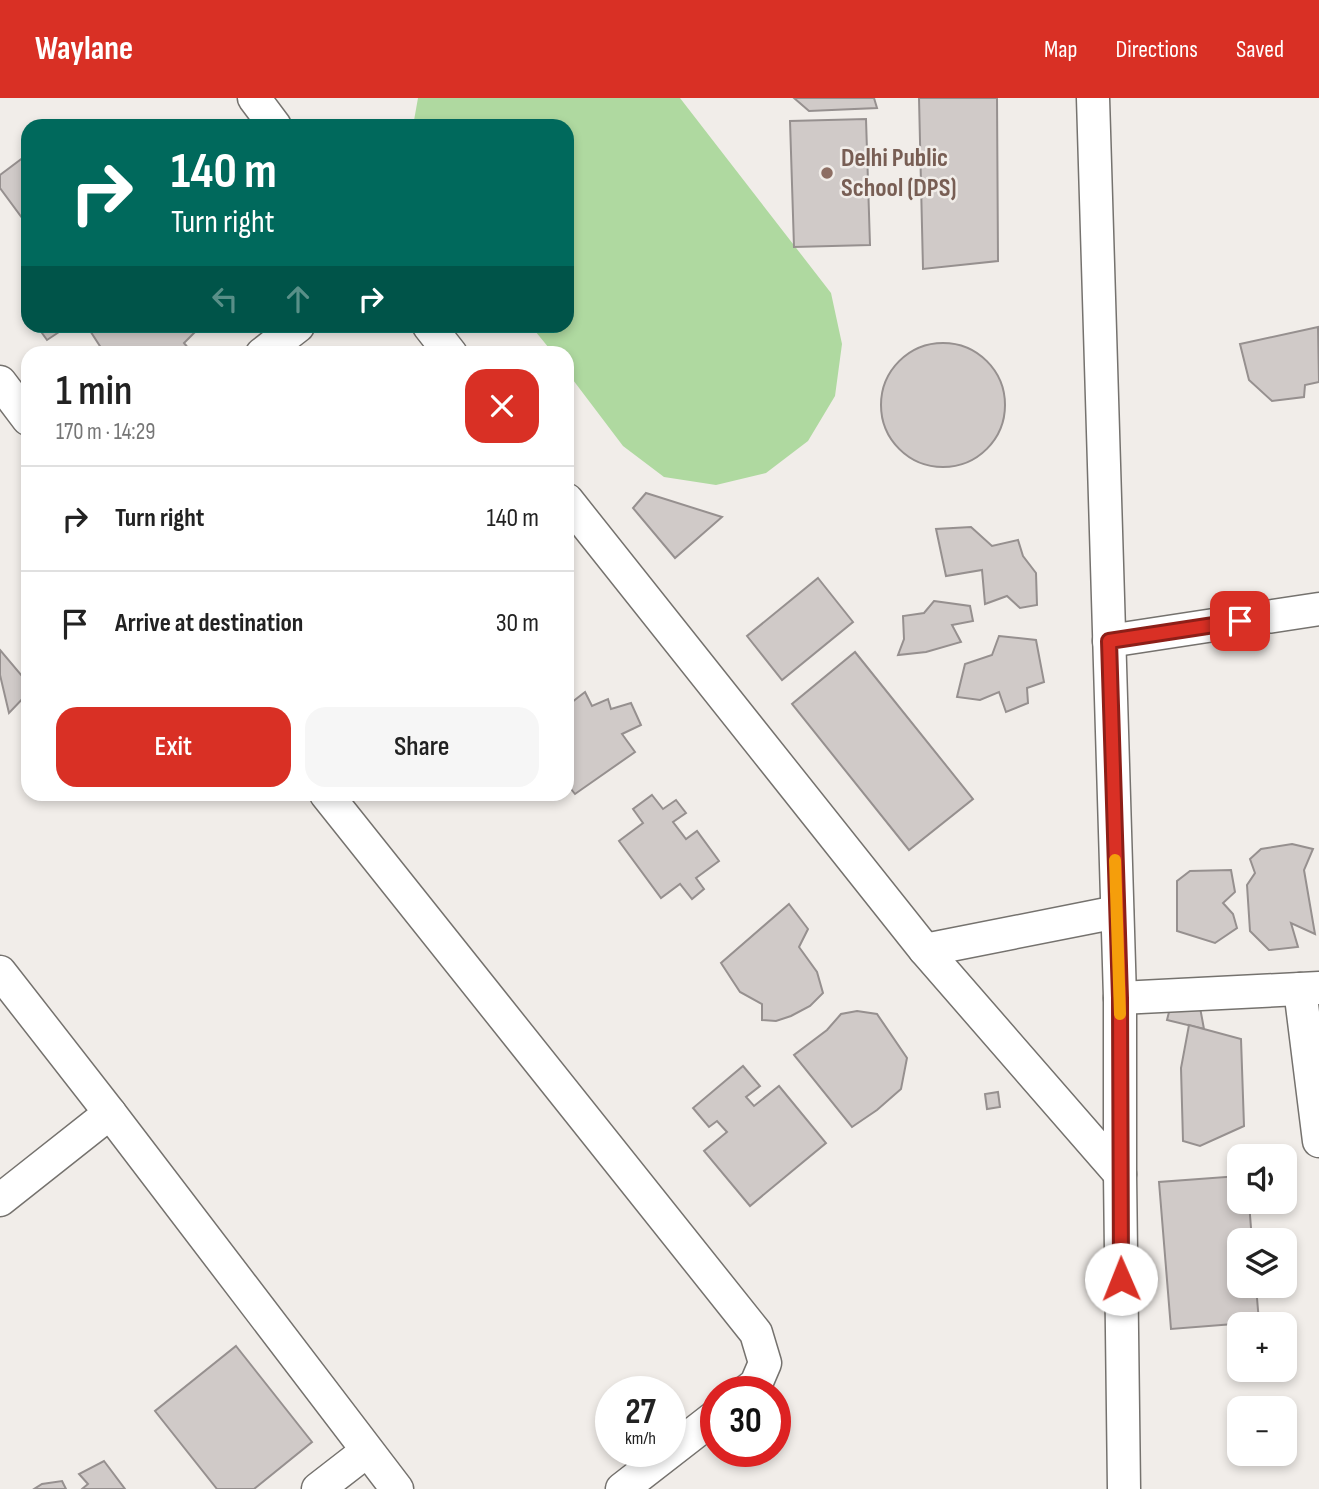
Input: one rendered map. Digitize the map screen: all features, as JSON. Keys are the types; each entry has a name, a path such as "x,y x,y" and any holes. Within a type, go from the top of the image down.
{"street":[{"path":"254,98 270,119"},
{"path":"1093,98 1120,998 1124,1489"},
{"path":"272,346 289,333"},
{"path":"0,382 21,410"},
{"path":"574,509 925,950 1120,1174"},
{"path":"1109,641 1319,609"},
{"path":"332,801 756,1334 765,1363 759,1376"},
{"path":"925,950 1117,912"},
{"path":"0,972 397,1489"},
{"path":"1120,998 1309,989 1319,1141"},
{"path":"0,1200 110,1113"},
{"path":"622,1489 700,1428"},
{"path":"318,1489 367,1451"}],"green space":[{"path":"418,98 680,98 831,293 842,344 835,396 808,441 766,473 716,485 664,477 623,446 574,381 574,346 547,346 537,333 574,333 574,119 414,119"}],"building":[{"path":"794,98 874,98 877,108 809,111"},
{"path":"919,98 997,98 998,261 923,269"},
{"path":"866,119 870,245 794,247 790,121"},
{"path":"21,159 21,216 0,188 0,175"},
{"path":"1318,327 1319,382 1305,385 1304,397 1272,401 1249,380 1240,344"},
{"path":"42,333 58,333 47,340"},
{"path":"92,333 194,333 184,343 186,346 100,346"},
{"path":"943,343 967,348 987,361 1000,381 1005,405 1000,429 987,449 967,462 943,467 919,462 899,449 886,429 881,405 886,381 899,361 919,348"},
{"path":"646,493 722,517 675,558 633,508"},
{"path":"971,527 992,546 1018,540 1023,556 1036,573 1037,605 1020,608 1007,596 985,604 982,570 946,576 936,529"},
{"path":"818,578 853,622 782,680 747,636"},
{"path":"934,601 970,606 973,621 952,625 961,642 926,652 898,655 904,639 903,616 924,613"},
{"path":"999,636 1036,640 1044,682 1027,688 1028,703 1006,712 999,692 980,700 957,697 965,664 992,655"},
{"path":"0,650 21,675 21,700 9,713 0,675"},
{"path":"855,652 973,799 909,850 792,704"},
{"path":"585,692 592,706 608,699 611,709 631,703 641,725 622,734 635,752 575,794 574,793 574,701"},
{"path":"652,795 663,809 676,800 686,813 673,822 686,839 697,831 719,861 696,878 704,889 692,899 680,884 661,898 619,841 643,823 633,809"},
{"path":"1292,844 1313,849 1304,870 1315,934 1291,923 1298,947 1269,950 1250,931 1247,885 1255,873 1250,859 1261,849"},
{"path":"1231,870 1235,892 1223,903 1233,914 1237,928 1215,943 1177,931 1177,881 1190,871"},
{"path":"789,904 808,929 799,947 817,972 823,993 810,1006 791,1016 776,1021 762,1020 762,1004 740,992 721,963"},
{"path":"1199,1002 1204,1029 1167,1020 1171,1004"},
{"path":"857,1011 877,1014 907,1058 901,1089 852,1127 794,1055 827,1030 841,1014"},
{"path":"1189,1025 1241,1039 1244,1126 1200,1146 1183,1141 1181,1068"},
{"path":"743,1066 760,1086 746,1097 754,1106 779,1086 826,1143 750,1206 704,1151 727,1132 717,1121 709,1127 693,1108"},
{"path":"998,1092 1000,1107 987,1109 985,1094"},
{"path":"1227,1177 1227,1214 1250,1214 1251,1228 1227,1228 1227,1298 1257,1298 1258,1312 1227,1312 1227,1325 1171,1329 1159,1182"},
{"path":"236,1346 312,1442 254,1489 217,1489 155,1411"},
{"path":"104,1461 125,1489 82,1489 88,1484 79,1474"},
{"path":"62,1481 66,1489 34,1489 42,1484"}],"slow traffic":[{"path":"1115,860 1120,1014"}],"place":[{"name":"Delhi Public School (DPS)","path":"827,173"}],"route":[{"path":"1121,1279 1120,998 1109,641 1240,621"}]}
